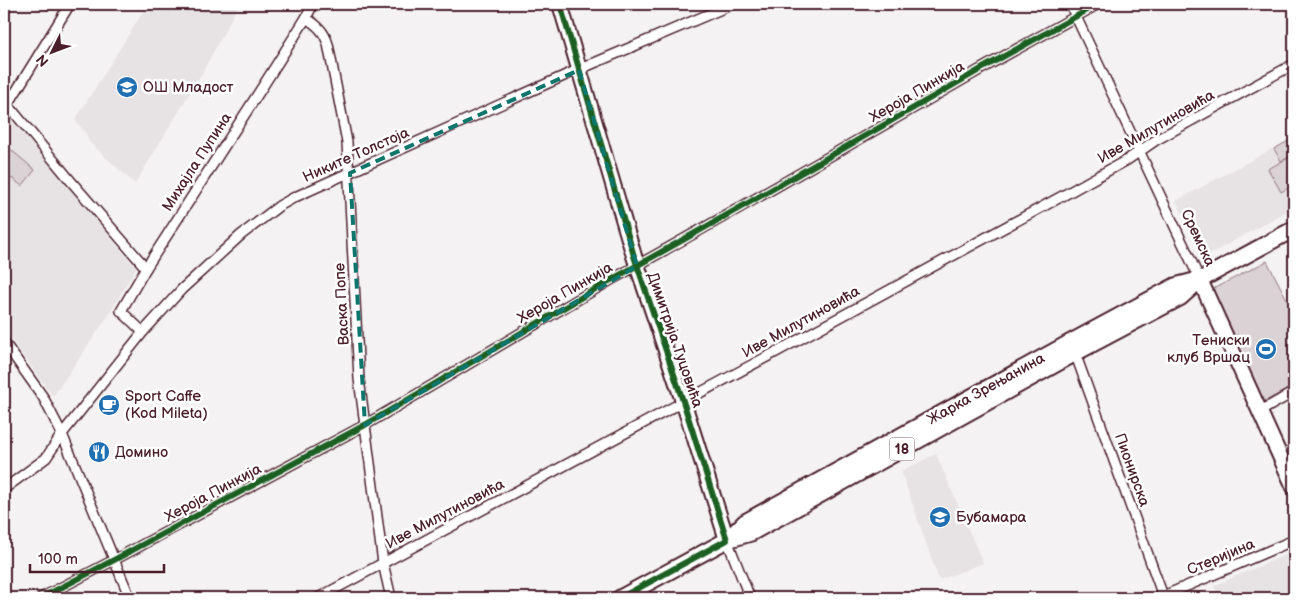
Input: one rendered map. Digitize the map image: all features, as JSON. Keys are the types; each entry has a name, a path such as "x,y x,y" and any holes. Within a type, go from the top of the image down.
{"main road":[{"name":"Жарка Зрењанина","path":"620,598 727,540 751,533 1075,353 1181,297 1200,280 1294,229"},
{"name":"Жарка Зрењанина","path":"727,540 745,522 1062,346 1175,286 1200,280"}],"street":[{"path":"70,4 6,108 146,268"},
{"name":"Михајла Пупина","path":"143,332 121,311 146,268 314,4"},
{"name":"Димитрија Туцовића","path":"560,4 637,266 683,401 727,540 750,598"},
{"name":"Никите Толстоја","path":"4,489 46,458 62,434 143,332 182,289 219,255 279,206 295,197 579,70 733,4"},
{"name":"Сремска","path":"1070,4 1200,280 1294,487"},
{"name":"Хероја Пинкија","path":"41,598 365,425 609,281 1098,4"},
{"name":"Васка Попе","path":"306,18 318,26 328,44 347,142 359,379 383,563 391,598"},
{"name":"Иве Милутиновића","path":"318,598 1066,194 1139,152 1156,140 1294,64"},
{"path":"4,342 43,397 62,434 130,598"},
{"name":"Пионирска","path":"1075,353 1161,597"},
{"path":"1259,412 1294,392"},
{"name":"Стеријина","path":"1161,597 1294,540"}],"highlighted area":[{"path":"579,70 637,266 365,425 350,173"}],"shaded area":[{"path":"148,4 239,4 202,73 135,184 88,141 87,135 75,120"},
{"path":"9,117 136,268 108,316 54,395 51,394 4,329 4,124"},
{"path":"1294,137 1294,207 1205,257 1176,201"},
{"path":"1294,138 1294,185 1281,192 1268,169 1292,156 1281,161 1274,149"},
{"path":"4,144 35,170 22,186 12,178 4,187"},
{"name":"Тениски клуб Вршац","path":"1267,261 1294,313 1294,386 1263,402 1211,290"},
{"name":"Бубамара","path":"936,454 983,563 939,580 901,471"},
{"path":"1294,551 1294,598 1219,598 1214,586"}],"cycle path":[{"path":"560,4 634,256 727,540 620,598"},
{"path":"41,598 365,425 609,281 1098,4"}],"place":[{"name":"ОШ Младост","path":"127,87"},
{"name":"Тениски клуб Вршац","path":"1266,349"},
{"name":"Sport Caffe (Kod Mileta)","path":"109,405"},
{"name":"Домино","path":"99,452"},
{"name":"Бубамара","path":"940,517"}]}
